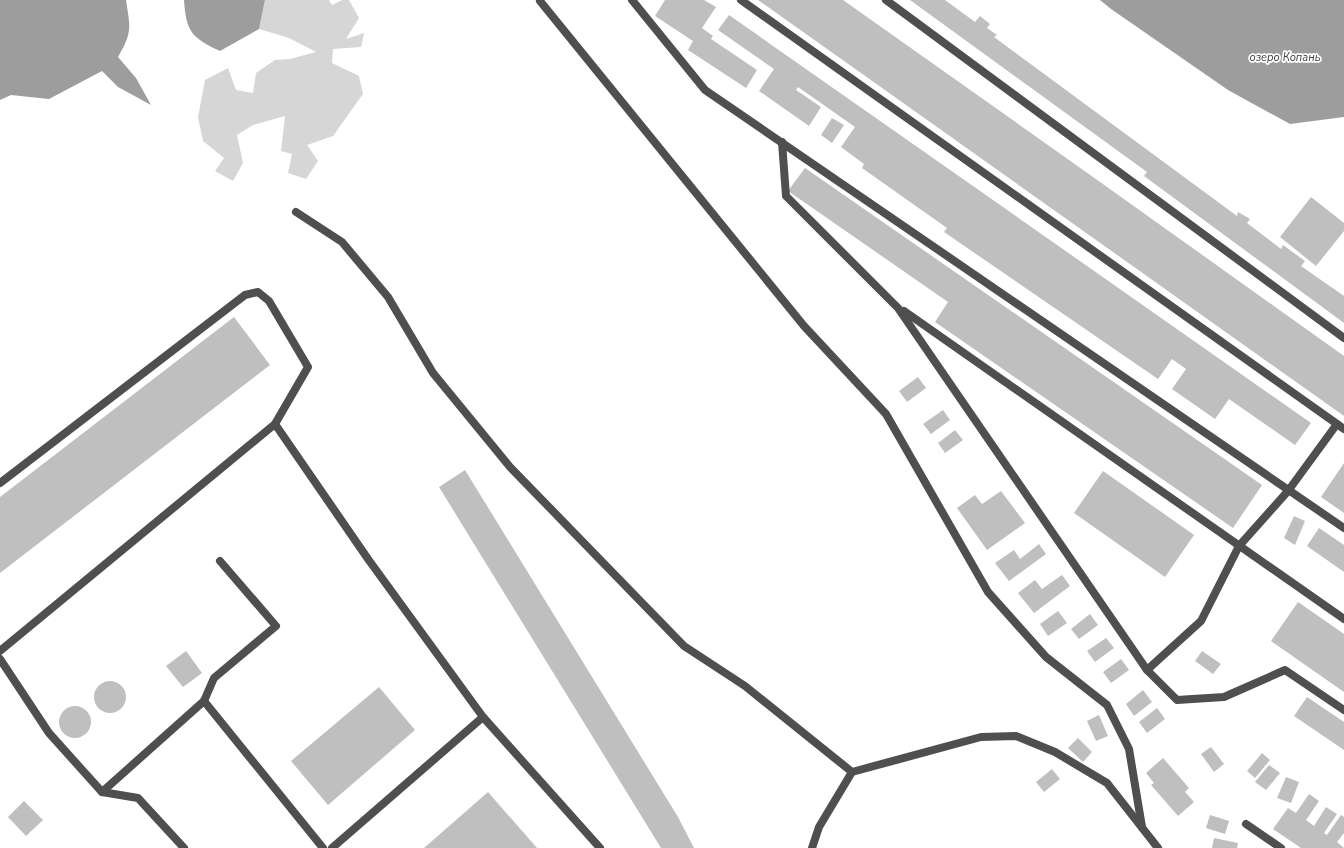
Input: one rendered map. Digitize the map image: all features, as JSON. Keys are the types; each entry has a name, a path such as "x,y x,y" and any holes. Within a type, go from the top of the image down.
{"lane":[{"path":"632,0 705,90 1344,528"},
{"path":"741,0 1341,426 1240,546 1201,621 1147,670"},
{"path":"886,0 1344,338"},
{"path":"540,1 804,326 886,414 988,592 1046,657 1107,705 1129,749 1142,826"},
{"path":"782,142 786,196 898,308 1344,619"},
{"path":"296,212 342,242 388,297 433,373 510,467 684,646 745,686 852,772"},
{"path":"0,483 245,295 258,292 269,301 308,366 275,424 0,651"},
{"path":"898,308 1147,670 1177,700 1224,697 1285,670 1344,710"},
{"path":"275,424 368,559 483,717 600,848"},
{"path":"102,792 204,701 214,678 276,626 220,561"},
{"path":"0,660 49,732 102,792 138,798 184,848"},
{"path":"204,701 323,848"},
{"path":"332,848 483,717"},
{"path":"812,848 819,827 852,772 981,737 1016,736 1055,752 1107,783 1158,848"},
{"path":"1246,824 1281,848"}],"shaded area":[{"path":"265,0 329,0 332,5 342,0 349,0 359,18 346,39 364,33 361,47 333,49 332,63 359,76 363,94 333,136 307,145 318,161 306,179 288,173 292,154 281,151 285,116 253,125 237,135 243,163 233,181 215,171 224,158 203,141 198,117 205,80 228,68 236,90 253,93 256,73 275,60 290,59 316,52 289,38 259,29"}],"water":[{"path":"0,0 126,0 129,17 129,29 126,41 118,57 136,78 151,105 118,87 102,71 49,99 11,95 0,100"},
{"path":"184,0 265,0 259,29 220,51 203,42 192,33 187,20"},
{"name":"озеро Копань","path":"1100,0 1344,0 1344,117 1290,124 1228,90"}],"building":[{"path":"665,0 704,0 716,7 702,28 713,36 711,39 757,70 746,88 688,50 693,41 655,16"},
{"path":"758,0 843,0 1086,172 1344,356 1344,416"},
{"path":"910,0 945,0 975,22 980,16 990,24 987,28 997,35 994,37 1237,216 1238,212 1250,219 1247,223 1281,249 1283,245 1305,261 1301,266 1344,296 1344,323 1144,176 1147,172"},
{"path":"729,15 1311,423 1295,445 1229,399 1215,419 1172,389 1186,369 1172,359 1158,379 944,232 947,228 862,168 864,164 841,147 855,127 798,87 796,90 821,107 809,126 759,91 774,69 718,30"},
{"path":"832,118 844,125 832,143 821,135"},
{"path":"805,168 1262,485 1233,528 935,322 948,302 788,191"},
{"path":"1311,197 1344,223 1344,231 1316,266 1280,237"},
{"path":"234,317 270,365 0,573 0,497"},
{"path":"918,377 926,388 907,402 899,391"},
{"path":"943,410 950,420 931,434 923,424"},
{"path":"955,430 963,440 945,453 938,443"},
{"path":"1344,463 1344,513 1321,497"},
{"path":"465,470 678,817 694,848 661,848 439,487"},
{"path":"1103,471 1194,535 1165,577 1074,513"},
{"path":"1001,491 1025,523 987,550 957,508 975,495 982,504"},
{"path":"1294,516 1305,521 1295,545 1284,538"},
{"path":"1319,528 1344,545 1344,572 1307,546"},
{"path":"1039,544 1046,554 1009,581 995,563 1014,550 1020,559"},
{"path":"1062,575 1070,586 1034,613 1018,593 1035,580 1042,589"},
{"path":"1298,602 1344,634 1344,692 1271,641"},
{"path":"1058,611 1067,623 1048,636 1040,624"},
{"path":"1090,614 1098,625 1079,639 1071,629"},
{"path":"1106,638 1114,648 1095,662 1087,651"},
{"path":"186,651 202,673 183,687 166,666"},
{"path":"1202,651 1221,664 1213,674 1195,661"},
{"path":"1121,659 1129,670 1111,683 1103,672"},
{"path":"110,681 119,684 123,688 126,697 123,706 119,710 110,713 101,710 97,706 94,697 97,688 101,684"},
{"path":"379,687 415,730 328,805 291,761"},
{"path":"1143,690 1152,702 1134,716 1126,704"},
{"path":"1307,697 1344,722 1344,750 1294,716"},
{"path":"75,706 86,711 91,722 86,733 75,738 64,733 59,722 64,711"},
{"path":"1157,708 1165,719 1147,733 1139,722"},
{"path":"1099,715 1108,736 1096,741 1087,721"},
{"path":"1078,738 1092,752 1083,762 1068,748"},
{"path":"1211,747 1224,764 1214,772 1201,754"},
{"path":"1262,753 1270,760 1255,778 1247,771"},
{"path":"1163,758 1189,788 1185,792 1194,802 1178,816 1151,785 1154,783 1146,773"},
{"path":"1269,765 1280,773 1266,790 1255,782"},
{"path":"1052,769 1060,779 1044,792 1036,782"},
{"path":"1286,777 1299,782 1291,803 1277,798"},
{"path":"488,792 537,848 424,848"},
{"path":"1309,794 1319,801 1306,820 1314,826 1326,807 1337,814 1324,833 1327,835 1341,815 1344,817 1344,833 1337,842 1344,848 1301,848 1273,829 1288,808 1296,813"},
{"path":"24,801 43,820 26,836 8,817"},
{"path":"1210,815 1229,821 1225,834 1206,828"},
{"path":"1214,838 1238,843 1237,848 1212,848"}]}
